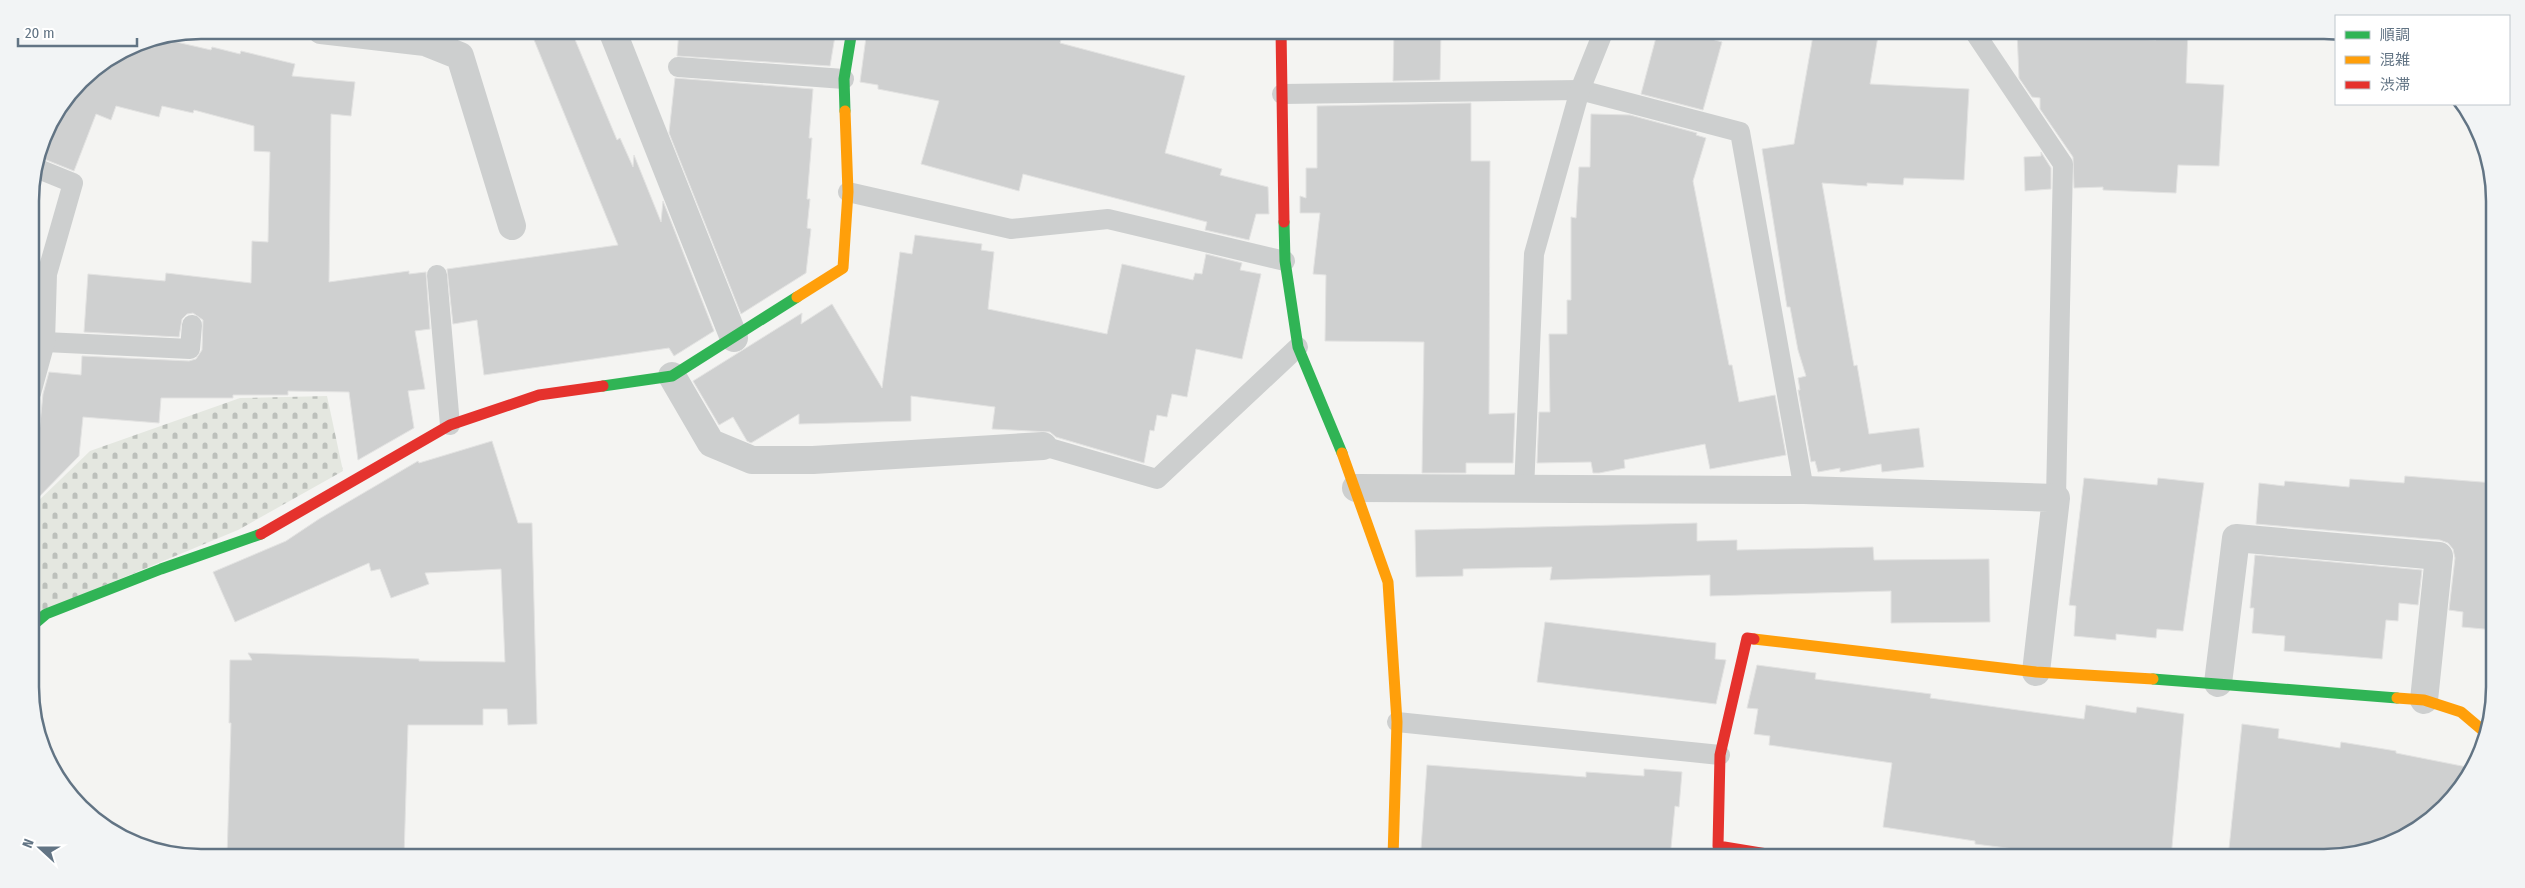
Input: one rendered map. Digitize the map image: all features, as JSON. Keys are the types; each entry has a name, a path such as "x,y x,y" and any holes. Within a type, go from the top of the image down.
{"street":[{"path":"399,39 425,42 460,56 512,226"},
{"path":"616,39 734,338"},
{"path":"39,620 46,614 259,535 450,425 539,396 672,376 843,268 848,192 844,79 851,39"},
{"path":"1281,39 1285,261 1298,347 1356,488 1388,582 1397,722 1393,849"},
{"path":"672,376 712,443 752,460 813,460 1042,446"},
{"path":"1356,488 1804,490 2056,498 2036,672"},
{"path":"2218,683 2236,538 2439,556 2424,700"},
{"path":"1736,849 1718,846 1720,755 1747,638 2036,672 2218,683 2424,700 2461,712 2481,729"}],"lane":[{"path":"1524,490 1534,254 1580,90 1600,39"},
{"path":"1979,39 2063,164 2056,498"},
{"path":"678,67 844,79"},
{"path":"1282,94 1580,90 1740,132 1804,490"},
{"path":"39,366 45,342 47,274 73,183 42,170"},
{"path":"848,192 1011,229 1108,220 1285,261"},
{"path":"437,275 450,425"},
{"path":"45,342 190,349 192,325"},
{"path":"1042,446 1157,479 1298,347"},
{"path":"1397,722 1720,755"}],"green space":[{"path":"327,396 343,471 238,530 39,613 39,500 90,451 240,398"}],"building":[{"path":"534,39 575,39 617,140 620,138 633,167 634,155 661,222 663,201 714,331 674,356 669,348 484,375 477,320 453,324 447,269 618,245"},
{"path":"678,39 834,39 830,66 677,56"},
{"path":"866,39 1061,39 1060,43 1185,76 1165,153 1222,169 1220,175 1268,187 1269,214 1256,214 1249,240 1205,230 1207,222 1023,174 1019,191 921,164 939,101 878,89 878,85 860,82"},
{"path":"1394,39 1441,39 1440,80 1393,81"},
{"path":"1656,39 1712,39 1722,42 1703,110 1641,94"},
{"path":"1812,39 1878,39 1870,84 1969,89 1964,180 1904,178 1903,185 1867,183 1867,186 1822,183 1854,366 1857,365 1869,434 1919,428 1924,467 1882,472 1881,464 1840,472 1840,468 1818,472 1815,461 1811,462 1798,390 1800,390 1798,378 1806,376 1798,350 1790,307 1787,307 1762,149 1794,144"},
{"path":"2017,39 2188,39 2186,83 2224,85 2219,166 2178,165 2176,193 2103,190 2103,187 2074,188 2073,157 2040,109 2040,98 2032,97 2019,78"},
{"path":"174,41 211,50 212,47 240,54 241,51 295,64 292,76 355,82 351,116 331,114 329,282 409,271 409,274 426,272 430,329 415,331 425,389 408,391 414,428 358,460 349,392 288,391 288,395 233,395 233,398 161,398 159,423 83,417 79,456 39,497 39,434 43,394 49,372 81,375 82,356 189,361 196,359 202,350 203,320 193,313 187,314 182,319 179,337 84,332 88,274 165,281 166,273 251,283 252,241 268,242 270,152 254,151 254,126 194,110 193,113 162,106 159,117 116,106 111,120 96,114 74,171 44,159 55,129 72,102 94,79 120,60 149,47"},
{"path":"675,78 813,89 809,138 812,138 807,199 810,199 807,228 811,229 806,273 741,314 669,133"},
{"path":"1471,103 1471,161 1490,161 1489,414 1515,413 1513,463 1466,463 1466,473 1422,473 1424,342 1325,341 1326,275 1313,274 1320,213 1300,213 1300,196 1306,198 1306,168 1317,168 1317,106"},
{"path":"1591,114 1630,115 1697,133 1696,135 1706,138 1693,181 1729,365 1732,365 1739,402 1775,395 1786,455 1710,469 1705,444 1624,460 1625,468 1599,473 1593,473 1591,462 1537,463 1539,412 1550,412 1549,334 1567,334 1567,300 1571,300 1571,217 1576,218 1579,167 1590,167"},
{"path":"2041,152 2051,168 2051,189 2025,191 2024,157 2041,156"},
{"path":"915,235 982,244 981,250 994,252 988,309 1107,334 1122,264 1193,280 1195,273 1202,274 1206,254 1242,263 1240,270 1261,274 1242,359 1196,349 1187,397 1172,394 1167,417 1157,415 1154,431 1150,430 1144,463 1056,437 1050,432 992,429 995,407 911,396 911,421 799,424 799,414 751,443 747,441 733,417 719,425 693,381 802,313 801,324 832,304 882,388 900,252 912,254"},
{"path":"492,441 518,523 532,523 537,724 508,725 507,709 483,709 483,725 408,725 404,849 227,849 231,723 229,723 230,660 252,660 248,653 419,659 419,661 505,662 501,569 425,573 429,584 391,598 380,569 371,571 369,563 235,622 213,572 286,541 319,519 418,461 419,463"},
{"path":"2405,476 2486,482 2486,629 2462,627 2463,612 2449,610 2455,558 2453,549 2448,543 2440,540 2256,524 2259,483 2284,486 2285,481 2349,487 2350,479 2404,483"},
{"path":"2084,478 2157,485 2158,478 2204,483 2183,631 2157,629 2156,638 2116,634 2116,640 2074,636 2076,606 2069,605"},
{"path":"1697,523 1697,541 1737,540 1737,550 1873,547 1874,560 1989,559 1990,622 1891,623 1891,591 1710,596 1710,575 1550,580 1552,567 1463,569 1463,576 1416,577 1415,530"},
{"path":"2255,555 2422,570 2418,605 2399,603 2398,621 2386,620 2382,659 2284,651 2285,636 2252,633 2254,608 2250,608"},
{"path":"1545,622 1716,643 1715,659 1726,660 1716,704 1537,682"},
{"path":"1757,665 1816,673 1815,679 1931,694 1930,698 2084,719 2086,705 2136,713 2137,707 2184,714 2172,849 2015,849 1975,844 1975,841 1883,827 1892,763 1769,745 1770,736 1754,734 1758,709 1747,708"},
{"path":"2242,724 2279,729 2278,738 2340,748 2341,742 2396,751 2396,753 2466,767 2453,786 2423,816 2405,828 2366,844 2335,849 2229,849"},
{"path":"1427,765 1586,777 1586,772 1644,776 1644,769 1682,772 1679,807 1675,806 1671,849 1421,849"}],"traffic: fast":[{"path":"845,111 844,79 851,39"},
{"path":"1284,222 1285,261 1298,347 1342,453"},
{"path":"603,386 672,376 797,297"},
{"path":"39,620 46,614 161,569 261,534"},
{"path":"2153,679 2397,698"}],"traffic: slow":[{"path":"797,297 843,268 848,192 845,111"},
{"path":"1342,453 1388,582 1397,722 1393,849"},
{"path":"1754,639 2036,672 2153,679"},
{"path":"2397,698 2424,700 2461,712 2481,729"}],"traffic: jam":[{"path":"1281,39 1284,222"},
{"path":"261,534 450,425 539,395 603,386"},
{"path":"1736,849 1718,846 1720,755 1747,638 1754,639"}]}
